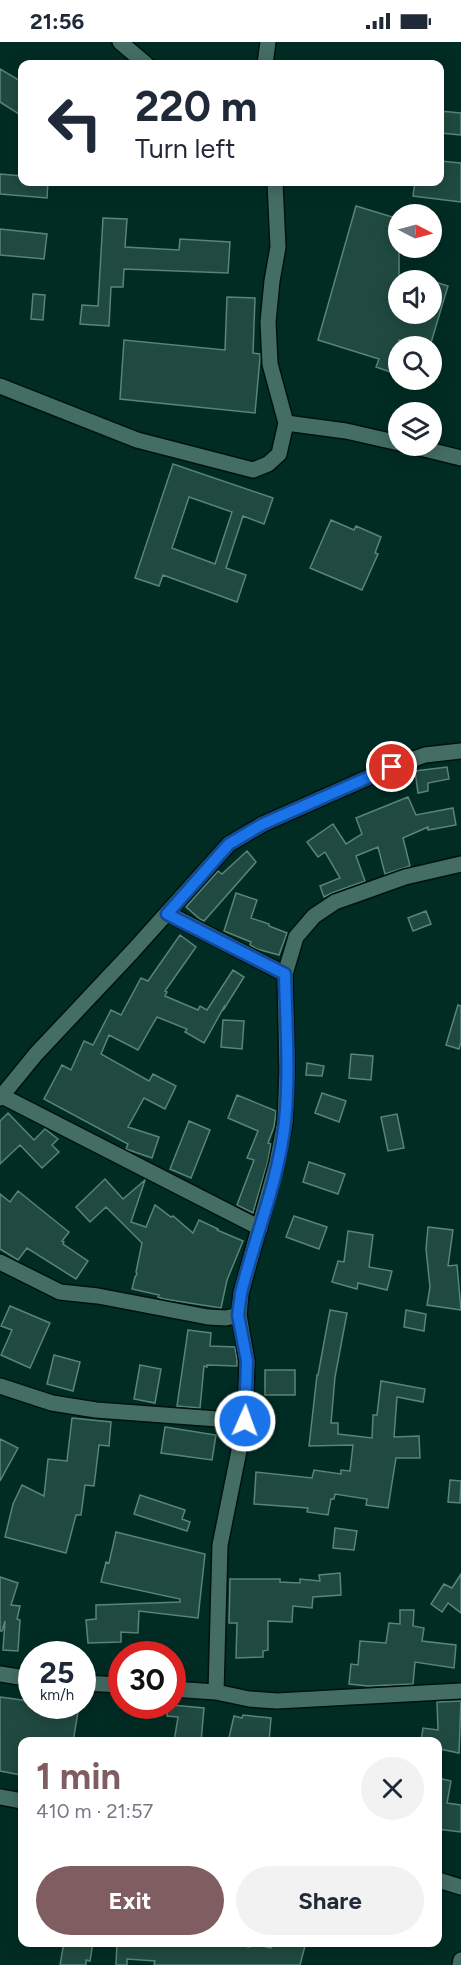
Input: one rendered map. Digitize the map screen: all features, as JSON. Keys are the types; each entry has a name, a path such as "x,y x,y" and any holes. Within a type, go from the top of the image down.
{"street":[{"path":"120,42 141,60"},
{"path":"266,60 268,42"},
{"path":"0,386 137,440 253,470 268,464 279,454 286,423 270,364 268,322 278,247 275,186"},
{"path":"286,423 346,431 388,440"},
{"path":"442,453 461,458"},
{"path":"260,1228 1,1097 36,1054 229,844 263,824 392,767 425,756 461,751"},
{"path":"216,1692 220,1545 245,1421 247,1361 238,1315 245,1275 278,1162 285,1122 287,1071 285,974 296,937 314,916 335,902 405,877 461,864"},
{"path":"167,914 285,974"},
{"path":"0,1262 60,1292 98,1296 208,1317 238,1315"},
{"path":"0,1386 52,1403 96,1410 245,1421"},
{"path":"0,1674 18,1677"},
{"path":"186,1690 277,1701 461,1691"},
{"path":"0,1797 18,1800"},
{"path":"442,1881 461,1887"},
{"path":"460,1965 461,1960"}],"building":[{"path":"0,69 18,80 18,113 0,102"},
{"path":"444,111 461,113 461,135 444,133"},
{"path":"444,161 461,163 461,202 413,196 414,186 444,186"},
{"path":"0,174 18,176 18,186 48,186 47,198 0,194"},
{"path":"356,206 388,216 388,258 399,258 399,270 388,270 388,324 437,324 433,336 388,336 388,371 376,367 379,359 318,340"},
{"path":"103,218 127,219 125,247 179,250 180,239 230,242 228,273 124,269 123,287 111,287 109,326 80,324 82,305 98,306"},
{"path":"0,229 47,234 44,259 0,255"},
{"path":"442,284 448,286 442,306"},
{"path":"33,294 45,295 43,320 31,319"},
{"path":"227,297 255,298 253,353 260,354 260,358 255,413 120,399 124,340 225,350"},
{"path":"173,464 273,498 264,524 243,516 226,568 246,575 237,602 163,575 159,586 135,578","holes":["189,497 232,512 215,564 172,548"]},
{"path":"331,520 354,530 356,526 381,537 375,553 378,554 362,590 310,568"},
{"path":"447,767 449,779 428,783 428,791 418,793 415,771"},
{"path":"408,797 416,815 453,808 456,825 428,830 428,827 403,838 410,866 385,874 378,847 356,856 365,881 324,897 320,886 340,878 325,852 318,857 307,842 333,824 346,844 362,834 356,818"},
{"path":"247,851 256,862 204,921 186,907 218,871 222,874"},
{"path":"236,893 257,900 251,918 287,933 279,955 257,949 250,945 251,942 224,931"},
{"path":"426,911 431,924 413,931 408,918"},
{"path":"180,935 196,947 165,991 167,992 165,996 198,1010 200,1006 207,1010 233,970 244,977 204,1043 185,1032 187,1029 157,1017 138,1050 109,1035 101,1054 149,1081 153,1074 176,1086 165,1109 144,1098 128,1127 159,1137 152,1158 126,1149 128,1144 44,1099 62,1065 71,1070 84,1041 93,1045 111,1010 121,1015 141,978 148,981"},
{"path":"458,1005 461,1006 459,1049 446,1045"},
{"path":"223,1020 244,1021 242,1049 221,1047"},
{"path":"351,1054 373,1056 371,1080 349,1078"},
{"path":"307,1063 324,1066 322,1076 306,1075"},
{"path":"322,1093 346,1101 339,1122 315,1113"},
{"path":"237,1095 276,1111 274,1127 268,1143 271,1144 268,1161 253,1213 237,1205 254,1160 247,1158 258,1131 228,1118"},
{"path":"8,1113 34,1140 45,1129 58,1139 52,1145 59,1152 42,1168 20,1145 0,1164 0,1121"},
{"path":"397,1114 404,1148 388,1151 381,1117"},
{"path":"189,1121 210,1130 191,1178 170,1169"},
{"path":"309,1162 345,1174 338,1194 303,1182"},
{"path":"105,1179 123,1199 145,1180 131,1222 146,1227 155,1205 171,1217 173,1216 193,1233 199,1220 243,1241 227,1280 221,1308 164,1299 158,1297 159,1295 132,1289 142,1243 106,1207 90,1222 76,1207"},
{"path":"18,1191 69,1232 62,1241 63,1244 88,1261 76,1279 27,1248 18,1260 0,1249 0,1194 10,1202"},
{"path":"294,1216 327,1227 319,1249 286,1237"},
{"path":"428,1227 453,1230 448,1266 457,1265 461,1310 427,1305 430,1287 426,1249"},
{"path":"348,1231 373,1235 369,1267 392,1271 387,1290 358,1283 357,1289 332,1282 338,1261 344,1262"},
{"path":"10,1306 50,1323 30,1368 1,1355 12,1330 1,1326"},
{"path":"330,1310 347,1313 335,1377 331,1423 338,1423 338,1434 372,1438 373,1415 377,1415 381,1381 425,1389 423,1402 397,1397 394,1437 419,1436 420,1458 396,1458 388,1508 366,1505 367,1499 335,1494 334,1499 331,1499 328,1515 307,1512 308,1508 254,1504 256,1472 312,1478 314,1470 341,1474 341,1470 350,1471 353,1445 309,1446 317,1375"},
{"path":"406,1310 426,1314 424,1331 404,1327"},
{"path":"188,1330 211,1333 210,1346 235,1347 237,1360 237,1366 204,1366 200,1408 177,1406"},
{"path":"54,1355 80,1362 73,1391 47,1384"},
{"path":"140,1365 161,1369 155,1403 134,1399"},
{"path":"265,1370 295,1370 295,1395 265,1395"},
{"path":"72,1418 111,1422 109,1446 99,1445 94,1486 85,1485 81,1515 76,1515 66,1553 5,1537 13,1504 22,1485 44,1496 48,1459 67,1461"},
{"path":"165,1427 216,1435 212,1460 161,1453"},
{"path":"0,1439 18,1448 0,1481"},
{"path":"450,1480 461,1481 460,1503 448,1502"},
{"path":"140,1495 185,1510 182,1519 190,1522 187,1531 134,1514"},
{"path":"335,1528 357,1531 354,1550 333,1548"},
{"path":"116,1532 205,1554 198,1618 139,1611 138,1633 121,1632 121,1641 88,1641 86,1620 96,1619 96,1605 180,1602 180,1599 101,1582 106,1562 109,1563"},
{"path":"340,1573 341,1595 313,1597 312,1608 293,1606 292,1622 268,1621 268,1650 263,1651 263,1657 236,1658 237,1623 229,1623 230,1579 280,1579 280,1582 300,1583 300,1579 320,1581 319,1575"},
{"path":"461,1574 461,1613 448,1603 442,1612 431,1604 444,1584 452,1588"},
{"path":"0,1577 18,1583 11,1605 20,1606 17,1619 20,1620 18,1651 3,1650 5,1621 0,1631"},
{"path":"400,1610 414,1610 413,1626 424,1628 422,1641 456,1645 454,1668 415,1662 413,1684 368,1686 349,1684 351,1664 358,1665 360,1641 386,1643 389,1623 400,1624"},
{"path":"0,1697 18,1699 18,1719 77,1719 74,1737 18,1737 18,1774 0,1771"},
{"path":"461,1701 459,1753 442,1749 442,1737 422,1737 423,1728 438,1730 437,1702"},
{"path":"186,1706 204,1708 201,1737 175,1737 178,1719 186,1719"},
{"path":"243,1715 271,1718 269,1737 229,1737 234,1716 242,1718"},
{"path":"442,1779 451,1781 447,1803 461,1805 461,1832 442,1830"},
{"path":"63,1947 92,1947 90,1961 86,1960 86,1965 60,1965"},
{"path":"117,1947 305,1947 300,1965 154,1965 155,1961 127,1959 127,1965 116,1965"}],"route":[{"path":"245,1421 247,1361 238,1315 245,1275 278,1162 285,1122 287,1071 285,974 167,914 229,844 263,824 392,767"}]}
